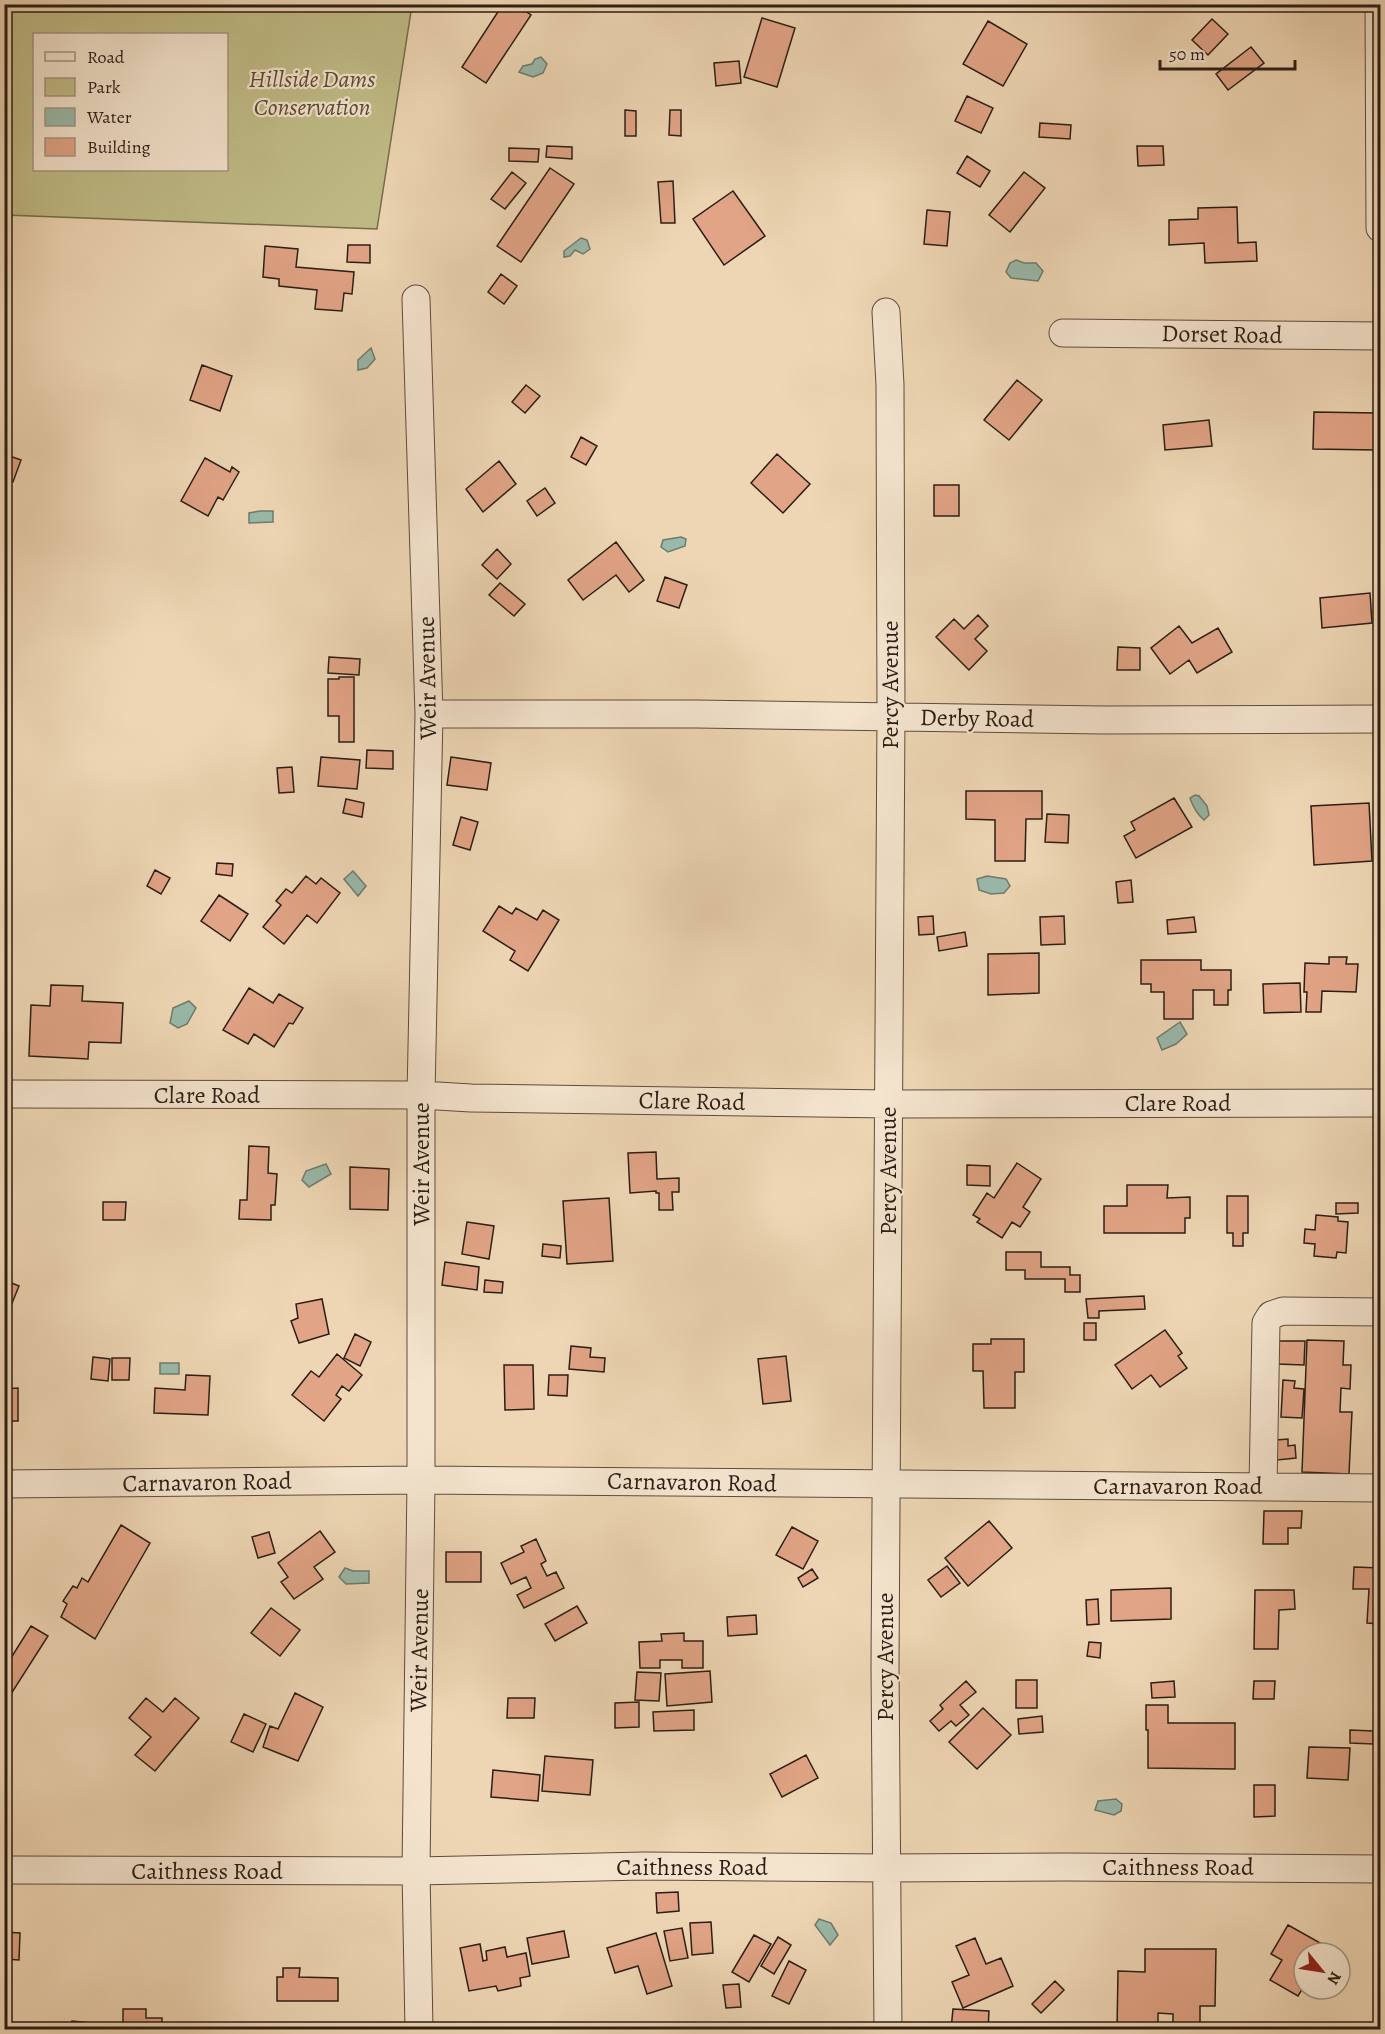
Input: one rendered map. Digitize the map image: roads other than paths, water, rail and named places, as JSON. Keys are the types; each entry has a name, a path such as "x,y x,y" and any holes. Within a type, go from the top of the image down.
{"street":[{"path":"1379,4 1380,228"},
{"name":"Weir Avenue","path":"416,299 429,714 421,1095 421,1480 416,1870 418,2030"},
{"name":"Percy Avenue","path":"886,312 890,385 891,716 886,1484 888,2030"},
{"name":"Dorset Road","path":"1063,333 1380,336"},
{"name":"Derby Road","path":"429,714 891,716 1103,720 1380,719"},
{"name":"Clare Road","path":"4,1094 421,1095 471,1098 889,1104 1380,1103"},
{"path":"1263,1487 1266,1323 1271,1315 1283,1311 1380,1312"},
{"name":"Carnavaron Road","path":"4,1484 421,1480 1380,1488"},
{"name":"Caithness Road","path":"4,1870 416,1870 644,1866 1380,1869"}],"water":[{"path":"541,57 547,64 543,73 533,77 519,72 523,66 532,64 535,59"},
{"path":"581,238 587,240 590,249 583,254 575,250 570,256 564,257 564,251"},
{"path":"1016,260 1036,263 1043,271 1038,281 1011,278 1006,272 1010,263"},
{"path":"371,348 375,359 367,368 358,370 358,360"},
{"path":"273,511 273,522 249,523 249,513"},
{"path":"681,537 686,539 685,546 668,552 661,547 663,540"},
{"path":"1195,795 1199,796 1207,806 1209,815 1204,820 1197,813 1191,801 1190,798"},
{"path":"353,871 366,886 358,896 344,879"},
{"path":"987,876 1006,879 1010,886 1004,893 991,894 979,890 977,879"},
{"path":"189,1001 196,1008 187,1024 178,1028 170,1023 173,1008"},
{"path":"1180,1022 1187,1034 1176,1044 1162,1050 1157,1038"},
{"path":"326,1164 331,1174 309,1187 302,1180 306,1171"},
{"path":"160,1363 179,1363 179,1374 160,1374"},
{"path":"345,1568 353,1571 369,1571 369,1583 346,1584 339,1577"},
{"path":"1116,1799 1122,1804 1121,1811 1114,1815 1095,1810 1098,1801"},
{"path":"819,1919 831,1923 838,1935 830,1945 815,1925"}],"park label":[{"name":"Hillside Dams Conservation","path":"312,93"}]}
